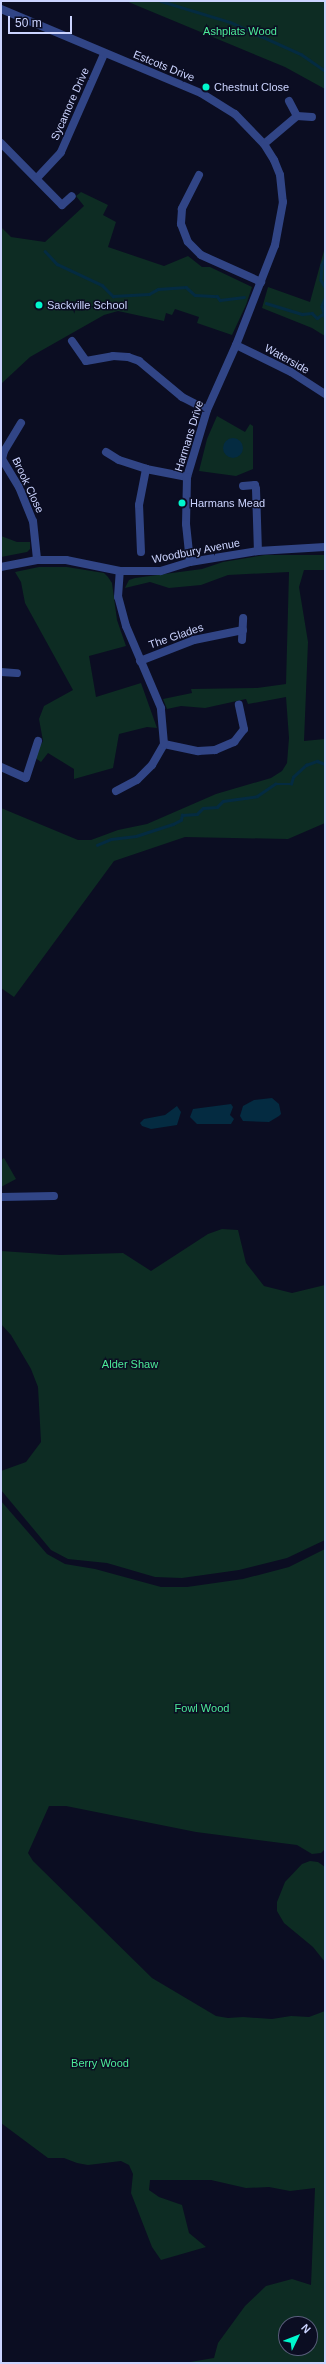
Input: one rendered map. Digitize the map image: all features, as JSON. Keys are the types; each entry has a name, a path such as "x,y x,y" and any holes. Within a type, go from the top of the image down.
{"street":[{"name":"Estcots Drive","path":"1,9 104,54 187,87 222,105 249,125 264,144 280,175 283,202 275,245 236,345"},
{"name":"Sycamore Drive","path":"37,178 61,152 104,54"},
{"path":"289,101 297,116"},
{"path":"264,144 297,116 312,117"},
{"path":"1,143 62,205 72,196"},
{"path":"199,175 182,209 181,224 188,242 201,255 261,282"},
{"path":"72,341 86,361 114,356 128,357 140,361 182,397 207,410"},
{"name":"Waterside","path":"236,345 291,372 325,394"},
{"name":"Harmans Drive","path":"190,562 186,524 187,476 207,410 236,345"},
{"name":"Brook Close","path":"21,423 4,451 2,459 18,487 33,521 37,560"},
{"path":"106,452 119,460 146,470 187,476"},
{"path":"141,552 139,505 146,470"},
{"path":"243,486 255,485 256,489 258,551"},
{"name":"Woodbury Avenue","path":"1,567 37,560 66,560 120,571 160,571 190,562 258,551 325,546"},
{"name":"The Glades","path":"120,571 118,597 126,626 161,708 164,744"},
{"path":"242,640 243,618"},
{"name":"The Glades","path":"140,661 194,640 243,630"},
{"path":"1,672 17,673"},
{"path":"116,791 137,780 152,765 164,744 198,751 215,750 234,742 244,729 239,705"},
{"path":"1,767 26,778 38,741"},
{"path":"1,1197 54,1196"}],"green space":[{"name":"Ashplats Wood","path":"126,1 325,1 325,89 285,67"},
{"path":"81,192 108,205 103,215 116,222 108,247 164,266 188,256 202,267 210,267 252,287 246,305 232,335 197,323 199,317 175,309 172,315 166,313 164,321 118,311 104,315 30,357 1,384 1,227 11,237 45,242 84,206 76,196"},
{"path":"325,247 325,336 312,328 262,308 268,287 310,302"},
{"path":"217,416 245,432 250,424 253,426 253,469 236,476 199,471 207,439"},
{"path":"1,536 17,542 30,542 30,549 27,552 1,557"},
{"path":"265,555 325,555 325,570 304,570 299,587 308,642 304,741 325,739 325,823 288,839 185,837 114,861 14,997 1,988 1,808 78,840 91,840 118,830 147,824 216,794 271,778 282,771 287,763 289,738 286,697 248,704 246,699 205,708 181,706 167,709 163,699 192,693 191,689 257,688 286,684 289,572 228,575 201,585 169,588 150,582 125,588 129,580 135,578 202,569 223,562"},
{"path":"39,567 67,567 104,573 108,577 112,583 117,620 126,646 89,656 96,697 141,683 157,728 147,727 119,734 113,768 74,779 74,769 48,753 41,762 34,757 43,741 39,719 44,706 73,690 25,603 21,582 15,572"},
{"path":"4,1158 16,1179 1,1187 1,1160"},
{"name":"Alder Shaw","path":"222,1229 238,1230 246,1263 264,1286 292,1293 325,1285 325,1540 287,1558 239,1570 182,1578 155,1577 107,1563 68,1559 51,1550 1,1490 1,1471 26,1462 41,1442 38,1387 31,1369 11,1335 1,1324 1,1251 60,1255 123,1253 151,1271 208,1234"},
{"path":"1,1501 47,1554 65,1564 95,1569 161,1587 187,1587 243,1579 289,1567 325,1549 325,1849 321,1853 312,1854 297,1845 196,1832 66,1806 49,1806 28,1853 33,1861 152,1978 216,2016 228,2018 243,2017 272,2019 291,2016 309,2017 325,2011 325,2363 184,2363 214,2358 218,2343 245,2306 266,2286 292,2279 311,2285 315,2188 290,2191 269,2187 246,2188 211,2180 150,2180 149,2190 159,2197 182,2205 189,2233 206,2247 161,2260 152,2247 131,2193 133,2174 129,2165 121,2161 88,2165 64,2158 48,2158 1,2123"},
{"path":"310,1861 318,1862 325,1867 325,1962 313,1947 284,1923 277,1911 277,1902 285,1882 302,1864"}],"water":[{"path":"233,438 240,441 243,448 240,455 233,458 226,455 223,448 226,441"},
{"path":"272,1098 279,1104 281,1114 279,1116 269,1122 243,1121 240,1116 243,1106 254,1100"},
{"path":"231,1104 233,1107 230,1115 234,1119 231,1124 197,1124 190,1117 193,1109"},
{"path":"177,1106 181,1112 177,1125 151,1129 142,1126 140,1123 144,1119 165,1115"}],"waterway":[{"path":"161,1 230,22 301,54 325,71"},
{"path":"45,251 57,264 102,285 113,296 149,294 158,289 186,287 195,295 217,296 220,300 244,297"},
{"path":"325,259 322,265 321,280 325,287"},
{"path":"325,299 322,306 325,317"},
{"path":"266,303 302,314 312,313 317,318 323,314"},
{"path":"97,845 111,839 136,836 173,824 181,820 182,815 197,814 203,808 217,807 223,801 257,796 275,784 291,784 293,777 306,765 317,761 325,764"}],"place":[{"name":"Chestnut Close","path":"206,87"},
{"name":"Sackville School","path":"39,305"},
{"name":"Harmans Mead","path":"182,503"}],"park label":[{"name":"Fowl Wood","path":"202,1708"},
{"name":"Berry Wood","path":"100,2063"}]}
